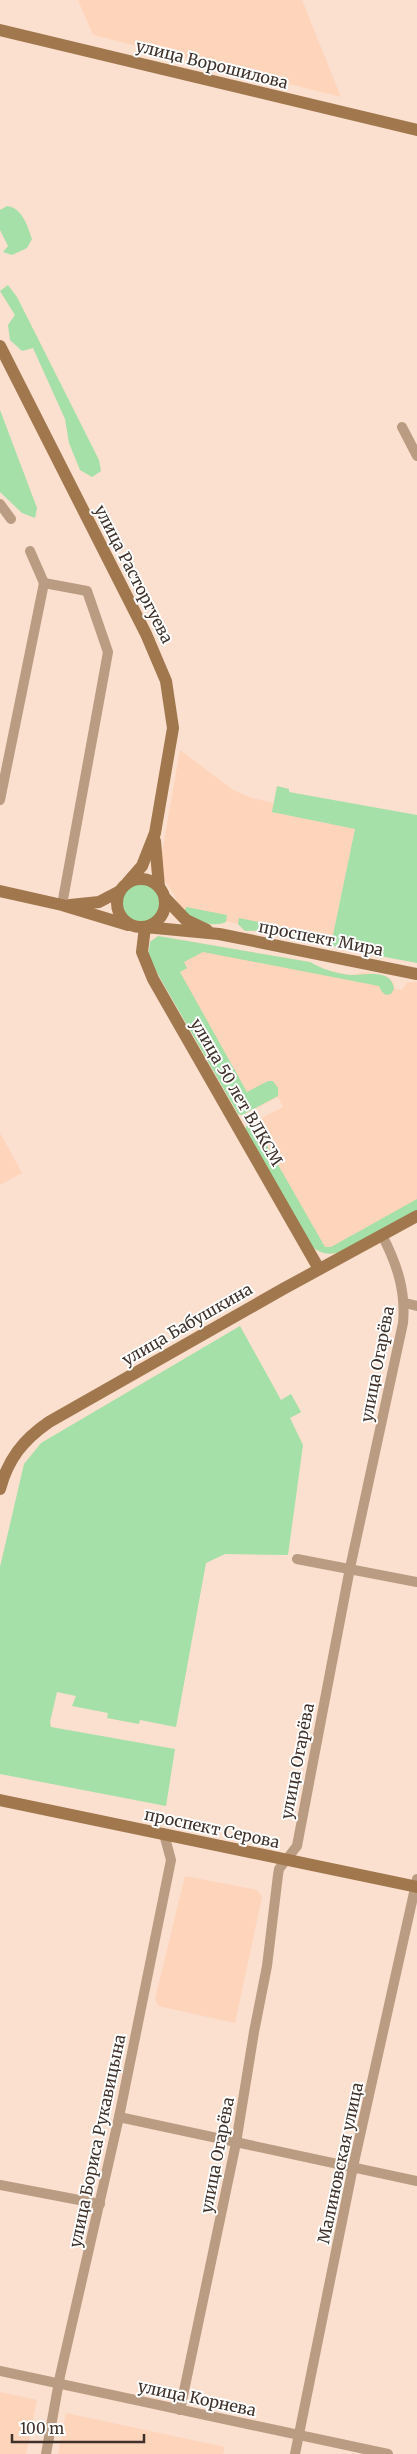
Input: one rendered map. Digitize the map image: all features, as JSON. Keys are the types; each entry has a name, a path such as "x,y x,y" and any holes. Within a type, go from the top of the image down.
{"main road":[{"name":"улица Ворошилова","path":"0,30 417,130"},
{"name":"улица Расторгуева","path":"0,346 146,634 166,681 173,728 155,833 156,865 162,893"},
{"name":"улица Расторгуева","path":"124,887 142,866 155,833"},
{"path":"0,892 62,905 131,925 146,927 154,923 162,915 162,893 144,879 124,887 99,902 62,905"},
{"path":"124,887 116,902 119,914 131,925"},
{"name":"проспект Мира","path":"162,893 186,920 218,934"},
{"name":"проспект Мира","path":"146,927 218,934 417,974"},
{"name":"улица 50 лет ВЛКСМ","path":"146,927 142,952 150,972 319,1269"},
{"name":"улица Бабушкина","path":"0,1489 5,1472 17,1450 30,1436 49,1422 319,1269 417,1216"},
{"name":"проспект Серова","path":"0,1800 286,1860 416,1884"}],"street":[{"path":"402,427 417,456"},
{"path":"0,504 11,520"},
{"path":"0,800 44,583 30,551"},
{"path":"44,583 87,591 108,652 62,905"},
{"name":"улица Огарёва","path":"180,2410 236,2143 267,1966 278,1874 296,1846 350,1568 403,1323 405,1303 398,1272 382,1235"},
{"path":"405,1303 417,1306"},
{"path":"296,1559 417,1582"},
{"name":"улица Бориса Рукавицына","path":"46,2454 59,2383 119,2117 171,1860 164,1834"},
{"name":"Малиновская улица","path":"295,2454 353,2167 416,1884"},
{"path":"119,2117 417,2181"},
{"path":"0,2185 100,2204"},
{"name":"улица Корнева","path":"0,2371 388,2454"}],"shaded area":[{"path":"78,0 302,0 341,97 93,35"},
{"path":"180,750 233,790 252,798 274,803 273,812 355,829 333,935 331,935 330,941 324,939 315,944 295,935 270,930 245,931 238,924 226,921 217,924 195,920 178,906 174,894 164,880 160,864"},
{"path":"158,936 310,962 321,969 351,975 366,972 386,976 393,982 395,989 402,990 407,982 417,982 417,1211 333,1254 315,1249 247,1125 283,1107 278,1097 247,1113 238,1114 150,942"},
{"path":"0,1133 22,1173 0,1185"},
{"path":"185,1876 257,1890 262,1897 235,2023 158,2006 155,1999"},
{"path":"0,2392 37,2400 26,2454 0,2454"},
{"path":"66,2413 225,2447 223,2454 58,2454"}],"green space":[{"path":"7,206 17,210 26,224 32,239 27,248 12,255 3,252 8,246 0,230 0,210"},
{"path":"8,285 17,297 99,460 101,471 92,477 80,470 69,443 65,419 33,348 22,351 10,340 8,325 15,315 0,291"},
{"path":"0,410 37,508 35,518 22,513 0,492"},
{"path":"277,786 289,789 289,792 417,815 417,963 337,948 332,944 331,935 333,935 355,829 272,812"},
{"path":"145,882 153,885 159,891 162,903 159,915 153,921 137,924 129,921 123,915 120,899 123,891 129,885"},
{"path":"186,907 227,915 226,922 210,924 199,921 184,913"},
{"path":"239,918 324,935 323,939 315,944 295,935 270,930 245,931 238,924"},
{"path":"158,936 310,962 340,974 383,975 392,982 394,989 391,994 386,995 379,986 203,952 184,962 187,968 180,972 247,1092 268,1081 273,1081 278,1088 278,1096 242,1115 238,1114 148,957 150,942"},
{"path":"253,1121 325,1247 331,1247 417,1199 417,1211 342,1251 329,1254 318,1250 310,1245 245,1130 247,1125"},
{"path":"240,1326 281,1400 291,1394 301,1412 290,1418 303,1445 288,1555 225,1554 206,1563 176,1727 140,1720 139,1724 107,1718 108,1713 72,1706 76,1696 57,1692 50,1722 51,1727 175,1749 166,1806 0,1774 0,1567 24,1464 41,1443"}]}
